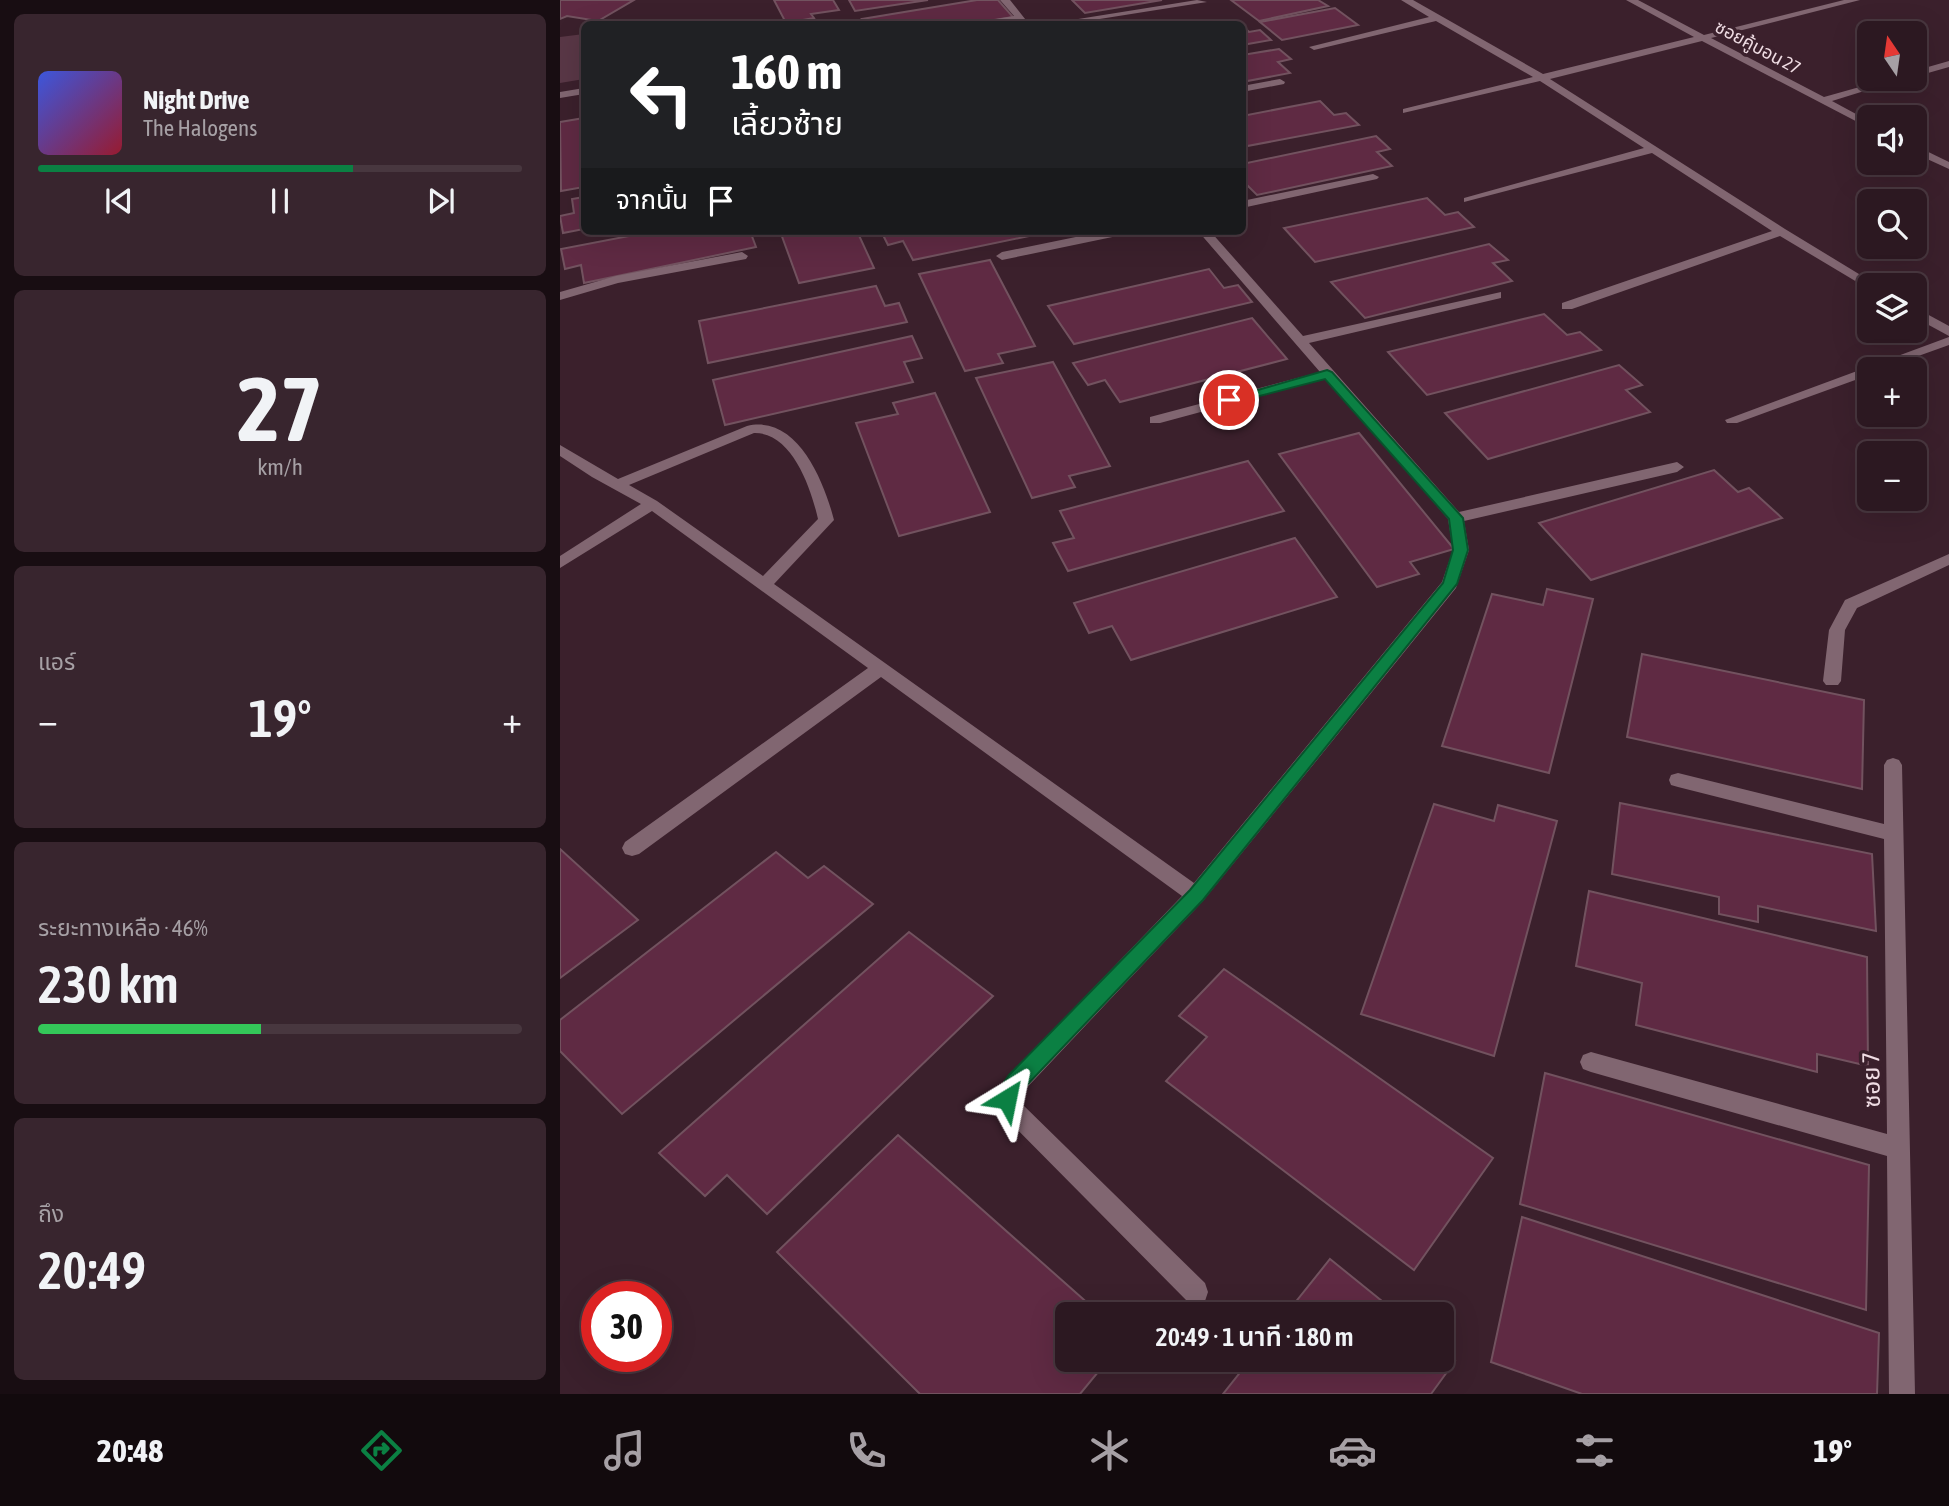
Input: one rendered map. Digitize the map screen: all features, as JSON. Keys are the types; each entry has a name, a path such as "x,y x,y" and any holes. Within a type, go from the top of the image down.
{"street":[{"path":"1005,0 1023,21"},
{"path":"1406,0 1544,79 1651,150 1857,277"},
{"name":"ซอยคู้บอน 27","path":"1631,0 1857,119"},
{"path":"1407,111 1855,0"},
{"path":"1072,21 1202,2"},
{"path":"1314,47 1437,18"},
{"path":"1927,70 1949,64"},
{"path":"1246,88 1280,82"},
{"path":"1821,101 1857,91"},
{"path":"560,95 581,92"},
{"path":"1468,200 1651,150"},
{"path":"1927,155 1949,166"},
{"path":"1246,204 1373,177"},
{"path":"1567,306 1781,232"},
{"path":"1002,256 1103,235"},
{"path":"1196,1292 1010,1107 1007,1093 1196,895 1450,584 1461,550 1456,518 1207,235"},
{"path":"560,296 615,279 742,256"},
{"path":"1299,341 1497,295"},
{"path":"1927,318 1949,331"},
{"path":"1905,357 1949,341"},
{"path":"1155,419 1327,374"},
{"path":"1732,420 1857,375"},
{"path":"617,485 752,429 771,429 784,438 810,476 824,508 826,520 764,584"},
{"path":"560,449 652,504 1196,895"},
{"path":"1456,518 1677,467"},
{"path":"560,563 652,504"},
{"path":"1832,681 1837,630 1851,604 1949,559"},
{"path":"632,848 881,668"},
{"name":"ซอย 7","path":"1893,765 1902,1394"},
{"path":"1678,780 1894,834"},
{"path":"1591,1062 1899,1148"}],"shaded area":[{"path":"581,34 581,80 560,83 560,37"}],"building":[{"path":"560,0 634,0 598,21 567,16 560,19"},
{"path":"774,0 833,0 839,10 811,14 814,18 785,21"},
{"path":"849,0 928,0 855,11"},
{"path":"977,0 998,0 1013,17 988,21 862,19"},
{"path":"1072,0 1162,0 1085,13"},
{"path":"1231,0 1318,0 1328,6 1259,21"},
{"path":"1335,8 1358,25 1282,40 1260,22"},
{"path":"1246,29 1249,32 1260,30 1271,40 1246,44"},
{"path":"1279,49 1291,59 1278,62 1290,73 1246,81 1246,54"},
{"path":"1320,101 1334,115 1346,113 1359,125 1246,146 1246,115"},
{"path":"581,118 581,188 561,191 560,122"},
{"path":"1376,136 1390,149 1377,152 1392,166 1257,195 1246,184 1246,163"},
{"path":"581,198 581,230 563,233 560,216 574,213 572,199"},
{"path":"1427,198 1445,215 1458,212 1474,227 1315,262 1284,228"},
{"path":"634,235 752,235 756,247 584,283 581,265 565,269 561,249"},
{"path":"781,235 859,235 874,268 799,283"},
{"path":"883,235 1034,235 913,260 903,241 888,245"},
{"path":"1489,244 1508,260 1493,263 1512,281 1365,318 1331,282"},
{"path":"990,260 1035,346 998,354 1003,363 965,371 919,274"},
{"path":"1209,269 1224,288 1238,285 1252,302 1074,344 1048,306"},
{"path":"876,286 885,306 899,303 907,322 708,363 699,321"},
{"path":"1544,314 1567,335 1580,332 1601,350 1427,395 1388,352"},
{"path":"1252,318 1287,359 1120,402 1105,380 1088,385 1073,363"},
{"path":"912,336 922,358 904,362 913,382 725,425 713,380"},
{"path":"1053,362 1110,466 1069,476 1075,487 1032,498 976,378"},
{"path":"1619,365 1642,385 1626,390 1650,412 1488,459 1445,413"},
{"path":"935,393 990,512 899,536 856,423 898,414 893,403"},
{"path":"1359,433 1454,549 1410,562 1419,574 1377,587 1279,454"},
{"path":"1248,461 1284,511 1068,571 1053,543 1074,538 1060,511"},
{"path":"1714,470 1738,492 1749,488 1782,518 1591,580 1539,523"},
{"path":"1295,538 1337,597 1131,660 1112,626 1089,633 1074,603"},
{"path":"1547,589 1593,599 1549,773 1442,746 1492,594 1543,605"},
{"path":"1642,654 1864,700 1862,789 1627,737"},
{"path":"1620,803 1872,854 1876,931 1758,906 1758,922 1719,914 1719,897 1612,874"},
{"path":"1434,804 1494,821 1498,805 1557,821 1494,1056 1361,1014"},
{"path":"560,849 638,920 560,978"},
{"path":"776,852 808,878 824,866 873,904 622,1114 560,1051 560,1020"},
{"path":"1589,891 1867,957 1868,1066 1817,1054 1817,1072 1636,1025 1642,983 1576,966"},
{"path":"909,932 993,996 767,1214 727,1175 705,1196 659,1153"},
{"path":"1224,969 1493,1158 1414,1270 1166,1081 1207,1037 1179,1016"},
{"path":"1545,1073 1869,1165 1866,1310 1520,1204"},
{"path":"898,1135 1086,1302 1055,1302 1055,1372 1098,1372 1080,1394 920,1394 777,1252"},
{"path":"1522,1217 1879,1333 1877,1394 1582,1394 1491,1362"},
{"path":"1330,1259 1383,1302 1296,1302"},
{"path":"1240,1372 1447,1372 1431,1394 1223,1394"}],"route":[{"path":"1007,1099 1007,1093 1016,1082 1196,895 1450,584 1461,550 1456,518 1327,374 1229,400"}]}
